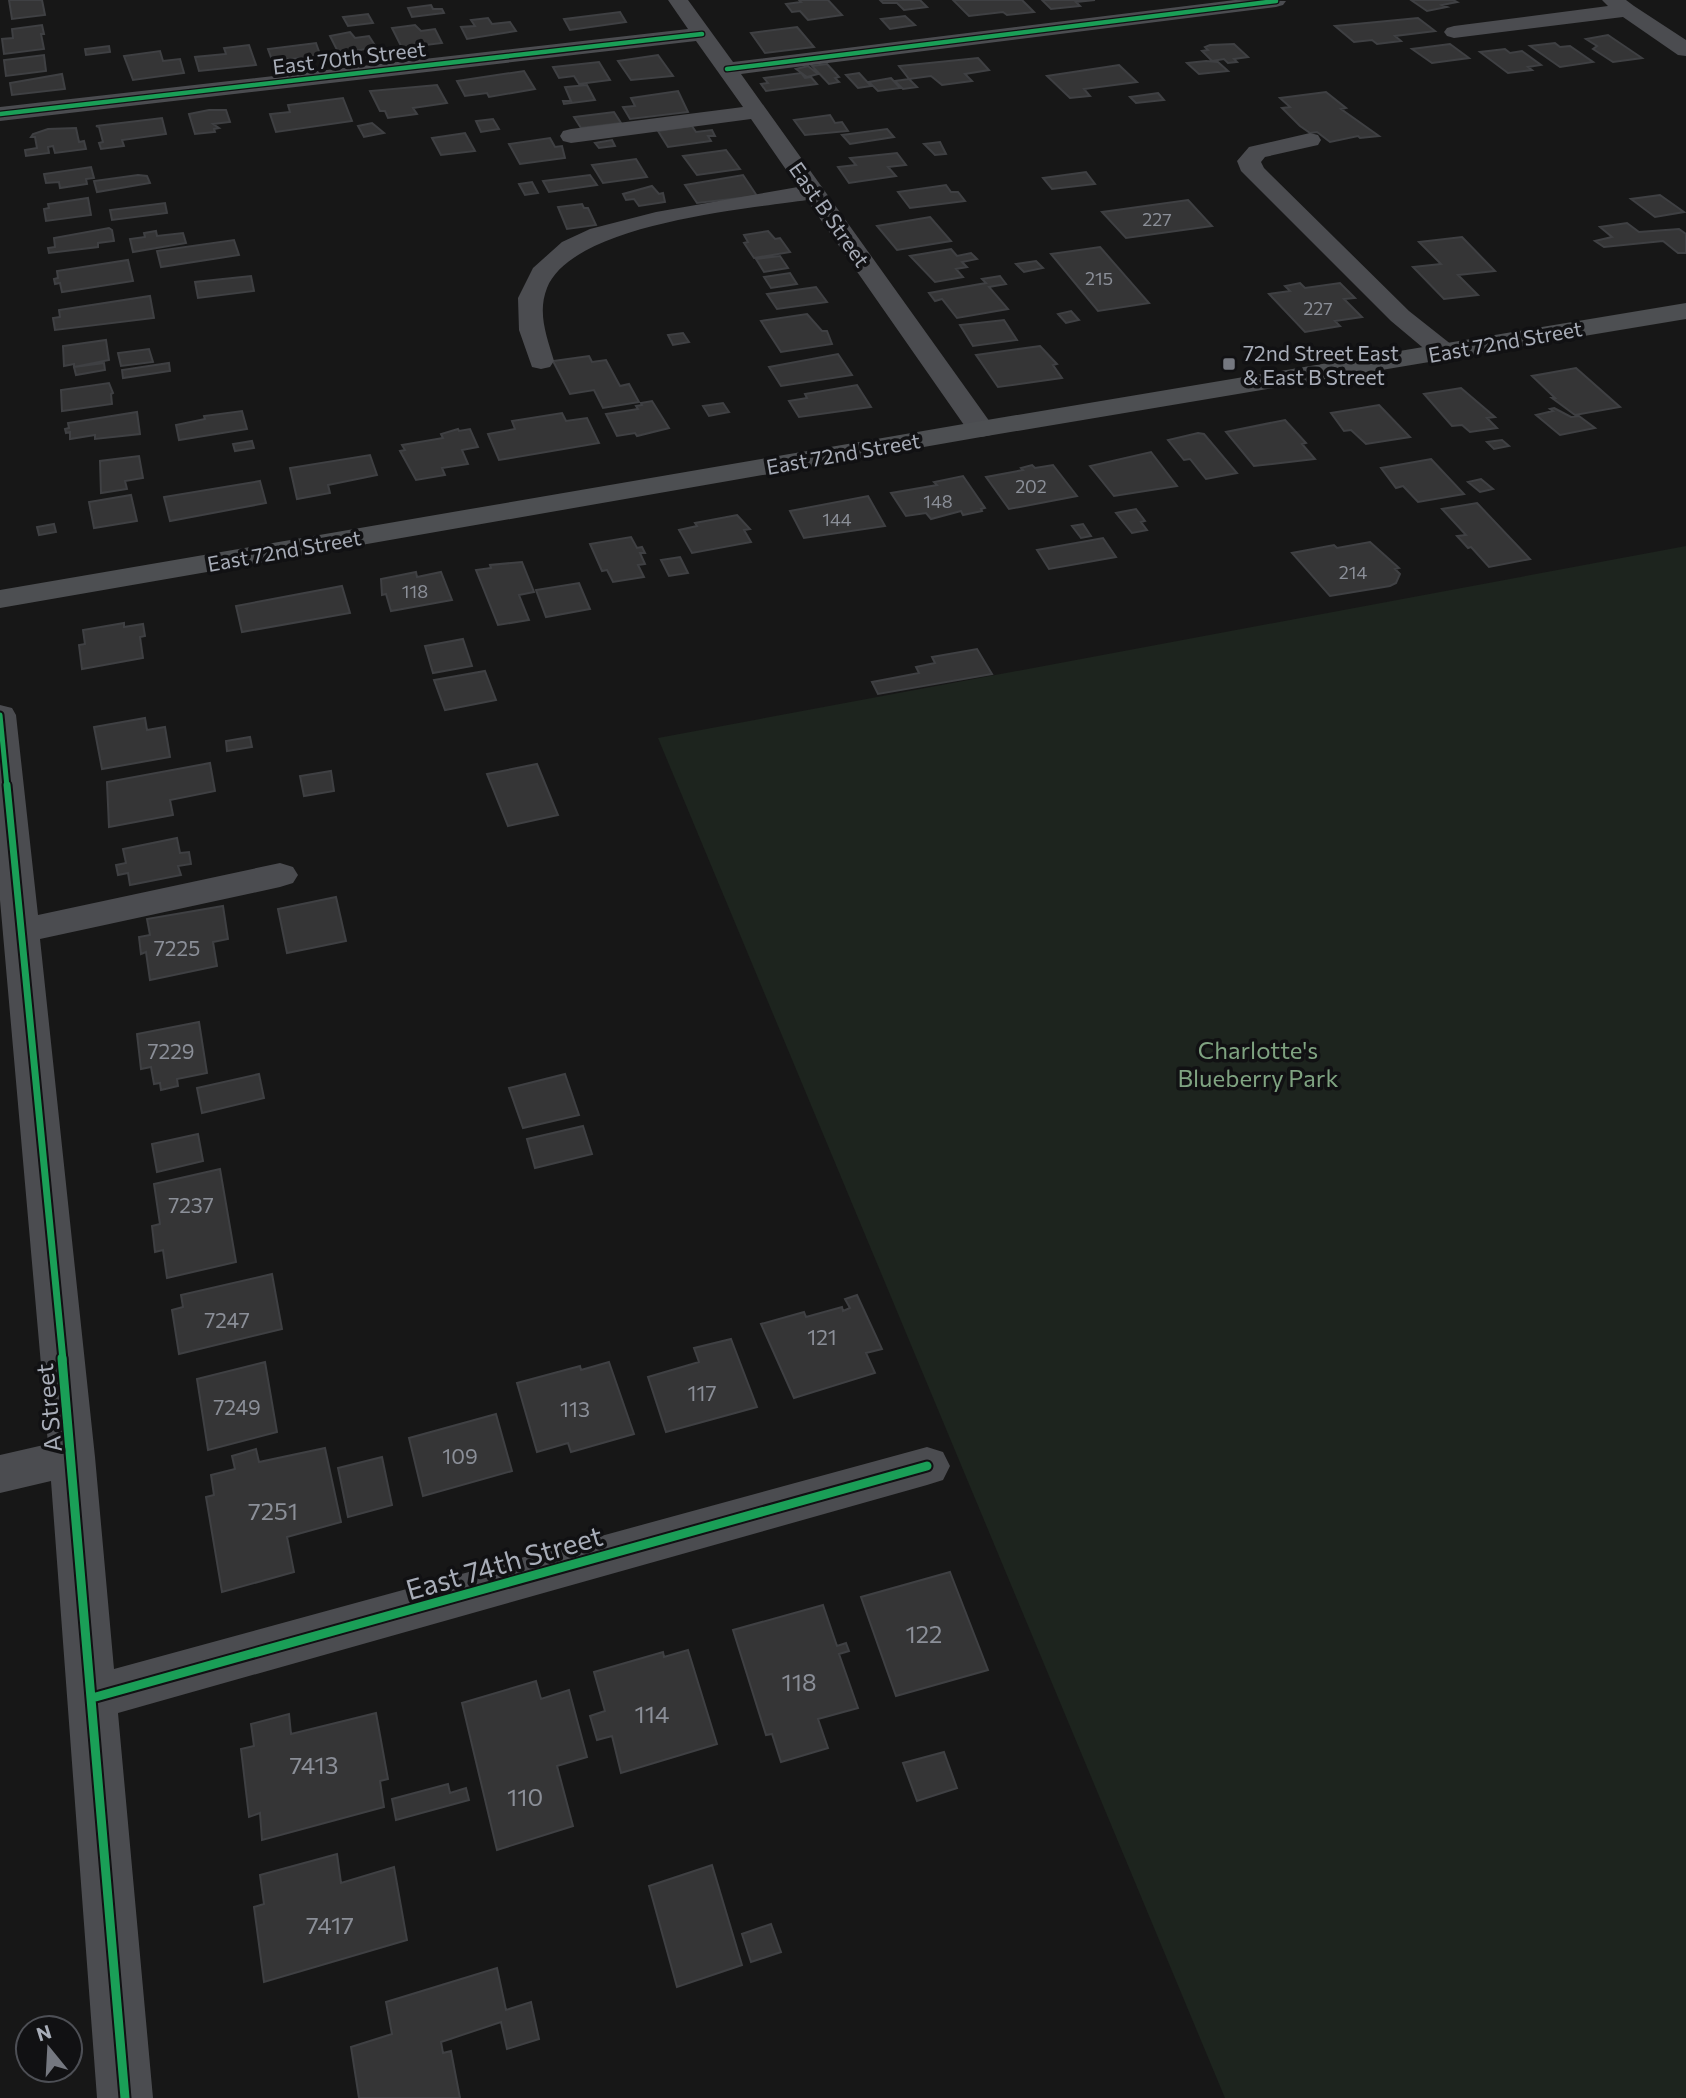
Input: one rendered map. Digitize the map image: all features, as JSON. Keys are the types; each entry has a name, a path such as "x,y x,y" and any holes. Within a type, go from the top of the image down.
{"main road":[{"name":"East 72nd Street","path":"0,599 981,429 1686,311"}],"street":[{"name":"East B Street","path":"678,0 981,429"},
{"path":"727,69 1276,1"},
{"path":"1454,32 1619,5 1686,50"},
{"name":"East 70th Street","path":"0,114 702,34"},
{"path":"571,136 757,112"},
{"path":"1310,140 1257,152 1249,161 1253,171 1400,316 1443,351"},
{"path":"541,361 528,319 531,296 540,277 558,257 578,243 656,219 720,205 814,192"},
{"name":"A Street","path":"0,715 72,1457 125,2098"},
{"path":"21,931 280,875"},
{"path":"0,1474 72,1457"},
{"name":"East 74th Street","path":"92,1698 927,1466"}],"green space":[{"name":"Charlotte's Blueberry Park","path":"1686,546 1686,2098 1225,2098 658,738"}],"building":[{"path":"9,0 42,0 45,15 12,19"},
{"path":"799,0 828,0 842,15 808,20 800,11 792,12 786,4 801,2"},
{"path":"880,0 920,0 927,7 904,10 897,3 883,3"},
{"path":"953,0 1022,0 1034,12 969,16"},
{"path":"1042,0 1095,0 1076,2 1080,6 1051,9"},
{"path":"1411,0 1453,0 1457,2 1427,11"},
{"path":"431,5 433,9 442,9 444,13 412,17 408,8"},
{"path":"620,12 626,22 570,30 564,19"},
{"path":"368,14 373,23 348,26 343,17"},
{"path":"905,16 915,25 890,29 881,19"},
{"path":"488,18 492,24 510,22 516,31 467,39 461,27 475,26 471,20"},
{"path":"1418,18 1435,31 1395,36 1401,41 1377,44 1372,40 1354,42 1335,26"},
{"path":"42,25 44,49 4,54 2,39 13,38 12,29"},
{"path":"415,25 421,31 435,29 442,43 402,48 392,28"},
{"path":"797,27 814,47 765,53 751,33"},
{"path":"350,32 355,38 369,36 376,47 339,54 330,36"},
{"path":"1608,35 1642,58 1613,62 1593,49 1597,46 1586,39"},
{"path":"316,43 321,57 272,60 268,49"},
{"path":"1555,43 1560,47 1570,46 1593,62 1560,67 1530,46"},
{"path":"1234,44 1248,57 1234,59 1237,62 1228,63 1224,59 1212,61 1202,51 1208,50 1205,47 1210,45"},
{"path":"1450,44 1469,58 1432,63 1412,49"},
{"path":"249,45 256,65 199,71 195,57 226,54 224,48"},
{"path":"109,46 110,52 86,55 85,49"},
{"path":"1505,49 1510,53 1522,51 1541,65 1528,67 1532,70 1508,73 1480,52"},
{"path":"160,51 163,61 180,59 184,73 133,80 124,56"},
{"path":"44,55 46,71 6,76 4,60"},
{"path":"658,55 673,76 631,80 618,61"},
{"path":"978,58 989,70 965,74 972,81 942,85 931,76 909,79 899,66"},
{"path":"599,62 610,80 579,84 574,76 559,78 553,67"},
{"path":"1218,62 1228,71 1199,74 1187,63"},
{"path":"827,64 839,77 835,78 839,82 829,84 812,66"},
{"path":"1119,65 1137,82 1084,89 1090,96 1070,98 1047,76"},
{"path":"808,66 818,74 807,77 796,69"},
{"path":"524,71 535,89 489,97 487,93 465,96 457,81"},
{"path":"801,73 805,78 811,77 817,84 766,91 761,84 768,83 764,78"},
{"path":"859,73 871,86 858,88 846,75"},
{"path":"62,74 65,89 12,95 10,83"},
{"path":"891,78 900,88 878,91 869,82"},
{"path":"909,79 917,87 903,89 895,81"},
{"path":"437,85 447,103 413,108 417,114 388,118 385,111 380,111 370,91"},
{"path":"587,85 595,100 564,104 563,101 571,101 565,87"},
{"path":"678,91 688,112 630,119 623,107 635,106 631,98"},
{"path":"1326,92 1346,108 1341,109 1379,136 1358,136 1330,142 1317,132 1310,133 1300,126 1282,108 1290,107 1280,98"},
{"path":"1158,93 1164,100 1136,103 1130,97"},
{"path":"343,98 352,121 276,132 270,114 290,112 288,105"},
{"path":"226,110 230,122 213,124 219,128 214,129 215,132 195,134 189,114"},
{"path":"614,112 621,123 581,128 574,117"},
{"path":"830,115 835,123 842,122 848,131 805,135 794,120"},
{"path":"162,118 166,134 122,140 124,146 101,149 99,143 103,142 99,127 96,126"},
{"path":"493,119 499,129 481,132 476,121"},
{"path":"372,123 384,133 364,137 358,126"},
{"path":"692,126 696,132 712,130 715,136 708,136 711,141 668,147 658,131"},
{"path":"76,128 79,142 84,141 86,149 55,153 53,146 48,147 49,153 26,156 25,150 37,148 35,137 31,137 33,134 48,129"},
{"path":"887,129 894,137 850,144 842,135"},
{"path":"465,133 475,151 441,155 432,138"},
{"path":"550,138 555,147 562,146 565,158 520,164 509,144"},
{"path":"612,140 615,146 599,148 595,143"},
{"path":"940,142 946,154 935,155 924,144"},
{"path":"726,150 740,169 697,175 683,156"},
{"path":"897,153 906,165 888,167 896,176 849,183 838,167 856,165 850,158"},
{"path":"636,159 647,177 603,183 592,165"},
{"path":"91,167 94,178 86,179 87,184 60,188 59,182 46,183 44,174"},
{"path":"1086,172 1095,184 1052,189 1043,178"},
{"path":"590,175 597,185 549,192 543,181"},
{"path":"743,175 757,196 697,203 685,185"},
{"path":"147,176 150,183 97,192 94,181"},
{"path":"532,182 538,193 525,195 519,184"},
{"path":"946,185 951,192 958,192 965,201 910,208 898,192"},
{"path":"652,186 659,194 663,193 665,202 639,206 634,199 626,200 623,194"},
{"path":"1660,195 1684,212 1655,217 1631,199"},
{"path":"88,198 91,215 46,221 44,209 49,208 48,204"},
{"path":"1188,200 1212,226 1126,238 1102,212"},
{"path":"165,203 167,213 112,220 110,210"},
{"path":"582,204 584,208 588,208 596,225 567,229 558,207"},
{"path":"930,217 951,241 897,250 877,226"},
{"path":"1627,223 1639,232 1679,229 1686,234 1686,253 1678,253 1663,241 1604,247 1595,241 1612,237 1600,227"},
{"path":"109,228 114,241 98,243 98,247 49,253 48,248 55,247 54,238"},
{"path":"156,231 157,236 183,233 186,243 133,252 130,239 145,237 144,233"},
{"path":"768,231 775,239 780,238 790,252 754,258 744,243 748,242 744,235"},
{"path":"1462,237 1495,271 1458,275 1478,295 1444,299 1413,267 1441,264 1419,242"},
{"path":"234,240 239,255 161,267 157,251"},
{"path":"1100,247 1149,303 1098,311 1051,254"},
{"path":"951,249 957,256 971,253 977,259 962,262 967,267 956,269 963,277 935,282 910,256"},
{"path":"780,256 788,268 764,272 756,259"},
{"path":"128,260 133,281 62,292 60,283 55,284 57,271"},
{"path":"1036,261 1043,268 1024,272 1016,264"},
{"path":"790,273 797,284 771,288 764,277"},
{"path":"251,276 254,291 198,298 195,282"},
{"path":"1000,276 1006,284 989,287 1008,309 957,318 942,299 935,301 929,293 986,283 982,279"},
{"path":"1300,283 1305,288 1340,283 1355,298 1344,299 1362,317 1335,321 1340,326 1305,332 1269,294 1290,291 1285,286"},
{"path":"816,287 827,302 777,309 767,294"},
{"path":"150,296 154,318 55,330 53,318 60,317 59,310"},
{"path":"1071,311 1079,320 1066,323 1058,314"},
{"path":"807,314 822,331 827,331 832,344 781,352 761,321"},
{"path":"1004,320 1017,340 973,346 960,325"},
{"path":"683,333 689,342 673,345 668,335"},
{"path":"106,340 109,360 74,367 74,364 64,366 63,346"},
{"path":"1040,346 1057,364 1053,365 1062,378 998,387 976,355"},
{"path":"149,349 153,362 121,366 118,353"},
{"path":"838,354 852,375 781,386 769,367"},
{"path":"589,356 592,362 606,360 620,386 629,384 639,402 603,408 594,390 570,394 553,361"},
{"path":"104,363 105,370 76,375 74,367"},
{"path":"169,363 170,371 123,378 122,370"},
{"path":"1576,368 1620,407 1575,415 1552,398 1555,398 1532,376"},
{"path":"109,383 113,393 112,404 62,411 61,390"},
{"path":"857,385 871,407 799,417 789,401 807,398 805,394"},
{"path":"1461,388 1495,417 1487,418 1497,428 1470,432 1462,425 1452,426 1424,394"},
{"path":"652,401 669,428 637,436 635,433 617,436 606,414 638,409 636,406 642,405 641,403"},
{"path":"723,403 729,412 709,416 703,406"},
{"path":"1379,405 1410,437 1366,444 1351,430 1344,431 1331,413"},
{"path":"1554,408 1571,417 1579,416 1595,428 1560,435 1536,415 1553,411 1550,409"},
{"path":"242,411 247,429 179,440 176,425 205,419 204,416"},
{"path":"137,412 140,434 95,439 95,435 70,439 70,432 66,433 68,423"},
{"path":"562,413 566,421 587,418 599,443 499,460 488,434 515,429 512,421"},
{"path":"1285,420 1306,443 1302,444 1315,459 1254,466 1226,432"},
{"path":"470,429 478,447 462,450 468,464 442,468 445,475 416,480 400,451 405,450 402,445 443,438 441,434"},
{"path":"1204,434 1237,473 1206,479 1190,459 1184,460 1168,440"},
{"path":"1502,440 1509,446 1494,449 1487,442"},
{"path":"252,441 254,448 235,451 233,444"},
{"path":"1151,452 1177,486 1114,496 1090,466"},
{"path":"370,455 377,475 328,485 330,493 297,499 290,468"},
{"path":"139,456 143,478 125,481 127,489 101,493 100,461"},
{"path":"1431,459 1464,494 1418,502 1403,486 1396,488 1381,468"},
{"path":"1032,465 1035,468 1053,465 1077,496 1009,509 986,477 1023,470 1021,468"},
{"path":"963,476 985,508 981,509 982,511 963,515 961,511 931,519 926,513 906,516 891,493 937,485 934,482"},
{"path":"1481,479 1493,489 1480,492 1468,482"},
{"path":"260,481 266,503 170,521 164,497"},
{"path":"131,495 137,521 94,528 89,502"},
{"path":"868,496 885,526 804,538 790,511"},
{"path":"1477,503 1530,559 1489,567 1471,547 1468,548 1457,536 1466,535 1442,509"},
{"path":"1136,509 1145,521 1141,522 1147,530 1132,533 1116,513"},
{"path":"737,515 750,529 744,530 751,542 692,553 679,530 697,526 695,523"},
{"path":"54,524 56,532 39,535 37,527"},
{"path":"1083,524 1091,536 1081,538 1072,526"},
{"path":"631,537 637,548 642,547 645,553 640,553 645,564 638,565 644,577 613,582 607,570 602,571 590,544"},
{"path":"1103,538 1116,557 1049,569 1037,550"},
{"path":"1370,542 1399,568 1395,569 1400,574 1396,583 1330,596 1292,553 1334,545 1337,548"},
{"path":"680,557 688,573 669,576 661,560"},
{"path":"522,562 534,592 519,595 529,620 498,625 476,570 491,568 490,565"},
{"path":"416,572 417,577 441,572 452,600 391,611 386,594 382,595 381,579"},
{"path":"579,583 590,609 546,617 536,590"},
{"path":"342,586 350,613 242,632 236,606"},
{"path":"124,623 124,627 143,624 145,636 140,637 143,658 82,669 79,645 85,644 83,630"},
{"path":"463,639 472,666 433,673 425,646"},
{"path":"977,649 992,674 878,694 872,682 919,673 916,667 935,663 932,657"},
{"path":"485,671 496,700 445,710 434,680"},
{"path":"145,718 147,730 165,727 170,757 102,769 94,727"},
{"path":"250,737 252,747 227,751 226,741"},
{"path":"210,763 215,791 170,800 173,815 109,827 107,782"},
{"path":"537,764 558,815 508,826 487,774"},
{"path":"331,771 334,791 304,796 300,776"},
{"path":"177,838 180,853 189,852 191,864 178,866 181,875 130,885 128,873 118,875 116,865 126,863 123,849"},
{"path":"336,897 346,941 287,953 278,909"},
{"path":"223,906 228,939 213,942 217,966 150,980 146,952 141,954 139,937 150,935 147,919"},
{"path":"199,1022 207,1073 177,1079 178,1086 161,1090 160,1083 154,1084 151,1067 141,1069 137,1034"},
{"path":"259,1074 264,1098 202,1113 197,1088"},
{"path":"565,1074 579,1115 523,1128 509,1088"},
{"path":"583,1126 592,1154 535,1168 527,1139"},
{"path":"198,1134 203,1161 157,1172 152,1144"},
{"path":"220,1169 236,1262 167,1278 163,1250 155,1252 152,1226 160,1224 154,1184"},
{"path":"272,1274 282,1329 179,1354 172,1310 183,1307 181,1295"},
{"path":"857,1295 882,1349 866,1353 875,1373 794,1398 761,1324 804,1312 806,1317 842,1307 843,1311 850,1308 845,1299"},
{"path":"731,1339 757,1407 666,1432 648,1377 699,1362 694,1348"},
{"path":"265,1362 277,1432 208,1450 197,1379"},
{"path":"609,1362 634,1434 571,1452 568,1443 537,1452 517,1383 580,1366 581,1370"},
{"path":"496,1414 512,1471 423,1496 409,1438"},
{"path":"325,1448 341,1522 287,1537 294,1572 222,1592 206,1497 214,1495 211,1475 235,1469 232,1456 256,1449 259,1462"},
{"path":"382,1457 392,1505 348,1517 338,1468"},
{"path":"950,1572 988,1670 896,1696 861,1597"},
{"path":"823,1605 837,1646 846,1643 849,1651 839,1654 858,1708 818,1719 828,1748 781,1762 772,1734 766,1735 733,1630"},
{"path":"688,1650 717,1744 621,1773 612,1736 597,1740 590,1716 605,1711 594,1672 663,1652 664,1657"},
{"path":"536,1681 541,1699 569,1690 587,1757 557,1766 573,1826 497,1850 462,1703"},
{"path":"376,1713 388,1779 380,1781 384,1807 262,1840 260,1813 249,1817 241,1749 254,1746 251,1724 289,1714 291,1734"},
{"path":"944,1752 957,1788 917,1801 903,1763"},
{"path":"448,1784 450,1793 466,1788 469,1800 396,1820 392,1799"},
{"path":"337,1854 341,1883 394,1867 407,1940 264,1982 254,1907 264,1904 260,1875"},
{"path":"712,1865 742,1965 677,1987 649,1886"},
{"path":"771,1924 781,1952 751,1962 742,1934"},
{"path":"497,1968 506,2010 531,2002 539,2039 507,2049 501,2022 441,2042 443,2053 451,2051 460,2098 359,2098 351,2047 392,2034 386,2002"}],"cycle path":[{"path":"727,69 1276,1"},
{"path":"0,114 702,34"},
{"path":"0,715 72,1457 125,2098"},
{"path":"92,1698 927,1466"}],"place":[{"name":"72nd Street East & East B Street","path":"1229,364"}]}
